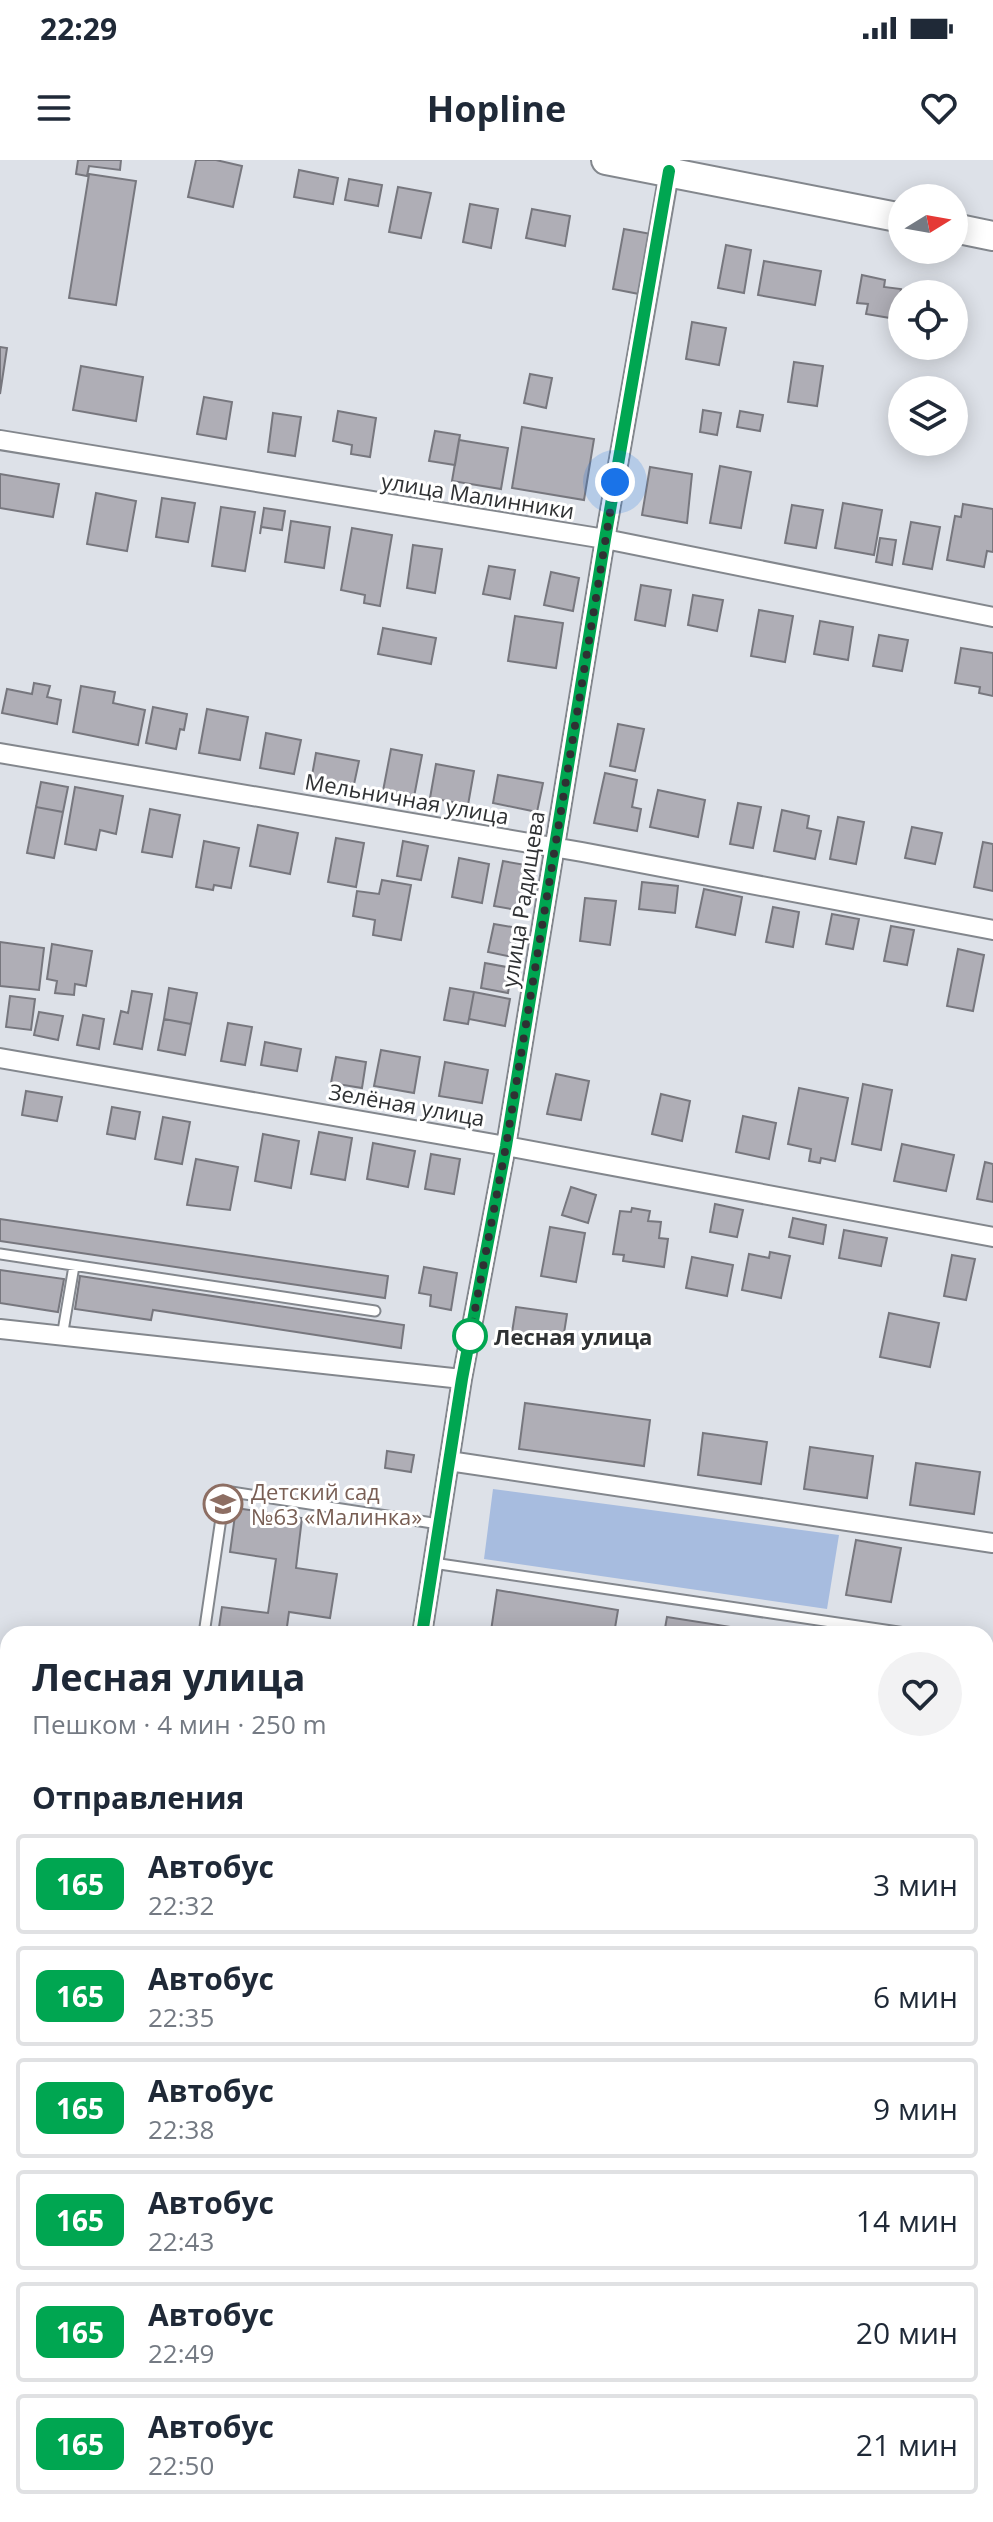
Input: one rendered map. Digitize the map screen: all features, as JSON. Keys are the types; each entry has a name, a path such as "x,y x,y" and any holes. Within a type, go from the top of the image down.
{"main road":[{"path":"606,160 670,166 888,215"},
{"path":"968,231 993,236"}],"street":[{"name":"улица Радищева","path":"423,1626 462,1379 506,1146 605,539 670,166"},
{"name":"улица Малинники","path":"0,440 605,539 993,617"},
{"name":"Мельничная улица","path":"0,753 554,847 993,930"},
{"name":"Зелёная улица","path":"0,1058 506,1146 993,1237"},
{"path":"0,1329 462,1379"},
{"path":"449,1461 993,1543"}],"lane":[{"path":"0,1254 375,1311"},
{"path":"62,1337 74,1266"},
{"path":"205,1626 225,1491 439,1524"},
{"path":"433,1563 858,1626"}],"shaded area":[{"path":"493,1489 839,1535 827,1609 484,1559"}],"building":[{"path":"78,160 121,160 120,170 89,166 87,176 76,174"},
{"path":"196,160 216,160 242,166 233,207 188,197"},
{"path":"299,170 338,178 333,204 294,197"},
{"path":"89,174 136,181 116,305 69,298"},
{"path":"349,179 382,185 378,206 345,200"},
{"path":"398,187 431,193 421,238 389,232"},
{"path":"470,204 498,209 491,248 463,242"},
{"path":"532,209 570,216 565,246 526,238"},
{"path":"624,229 651,234 639,294 613,289"},
{"path":"726,245 751,250 744,293 718,288"},
{"path":"764,261 821,271 815,305 758,295"},
{"path":"862,275 885,280 888,318 866,314 868,304 857,303"},
{"path":"692,322 726,328 719,365 686,359"},
{"path":"0,347 7,348 0,394"},
{"path":"794,362 823,366 817,406 788,402"},
{"path":"81,366 143,377 136,421 73,410"},
{"path":"530,374 552,378 546,408 524,403"},
{"path":"204,397 232,402 226,439 197,434"},
{"path":"703,410 721,413 717,435 700,432"},
{"path":"338,411 376,418 370,457 351,454 352,445 333,441"},
{"path":"740,411 763,415 760,431 737,427"},
{"path":"273,413 301,417 295,456 268,452"},
{"path":"522,427 594,439 584,500 512,488"},
{"path":"435,431 460,435 455,465 429,461"},
{"path":"459,440 508,448 501,489 452,481"},
{"path":"720,466 751,472 741,528 710,523"},
{"path":"650,467 692,474 687,523 642,515"},
{"path":"0,474 59,484 53,517 0,508"},
{"path":"96,493 136,501 127,551 87,544"},
{"path":"162,498 195,503 188,542 156,537"},
{"path":"843,503 882,510 874,555 835,548"},
{"path":"963,504 993,509 993,552 987,551 984,567 947,560 955,516 961,517"},
{"path":"792,505 823,510 816,548 785,543"},
{"path":"221,507 255,512 245,571 212,566"},
{"path":"264,508 285,511 282,530 261,527"},
{"path":"291,521 330,527 324,568 285,562"},
{"path":"911,522 940,527 932,569 903,564"},
{"path":"352,528 392,535 380,606 364,603 365,595 341,590"},
{"path":"880,538 896,540 892,565 876,562"},
{"path":"413,545 442,549 435,593 407,588"},
{"path":"489,566 515,570 510,599 483,594"},
{"path":"551,572 579,578 573,611 544,605"},
{"path":"641,585 671,590 665,626 635,620"},
{"path":"693,595 723,600 717,631 688,625"},
{"path":"759,610 793,616 785,662 751,656"},
{"path":"515,616 563,623 556,668 508,661"},
{"path":"820,621 853,627 848,660 814,654"},
{"path":"383,628 436,638 431,664 378,654"},
{"path":"879,635 908,640 902,671 873,666"},
{"path":"961,648 993,653 993,696 979,693 980,687 955,683"},
{"path":"34,683 50,686 47,697 61,700 57,724 2,713 7,689 32,694"},
{"path":"81,686 115,692 113,703 145,710 138,745 73,732"},
{"path":"153,707 187,714 176,749 146,743"},
{"path":"207,709 248,717 240,760 199,753"},
{"path":"618,724 644,729 635,771 610,766"},
{"path":"266,733 301,740 294,774 260,768"},
{"path":"391,749 422,755 414,797 383,791"},
{"path":"316,753 359,761 353,789 311,781"},
{"path":"436,764 474,771 468,805 430,798"},
{"path":"605,773 637,780 632,807 641,809 637,831 594,823"},
{"path":"498,775 543,783 537,812 493,803"},
{"path":"41,782 68,787 63,812 36,807"},
{"path":"75,787 123,796 116,834 100,830 96,850 65,844"},
{"path":"658,790 705,800 698,837 650,827"},
{"path":"738,803 761,807 753,848 730,844"},
{"path":"36,807 63,812 54,858 27,853"},
{"path":"150,809 180,815 172,857 142,852"},
{"path":"782,810 809,816 807,828 821,831 815,859 774,851"},
{"path":"838,817 864,822 856,864 830,859"},
{"path":"258,825 298,833 290,874 250,866"},
{"path":"912,827 942,833 935,864 905,858"},
{"path":"336,838 364,843 356,887 328,882"},
{"path":"204,841 239,848 231,888 214,885 213,890 196,887"},
{"path":"403,841 428,846 421,880 397,876"},
{"path":"983,842 993,844 993,891 974,887"},
{"path":"459,858 489,864 482,903 452,897"},
{"path":"503,861 531,866 522,911 494,906"},
{"path":"382,880 411,885 401,940 373,935 375,920 353,916 357,891 379,894"},
{"path":"642,882 678,886 675,913 639,909"},
{"path":"704,889 742,897 735,935 696,927"},
{"path":"585,898 616,901 610,945 580,941"},
{"path":"773,907 799,912 793,947 766,942"},
{"path":"832,914 859,919 853,949 826,944"},
{"path":"494,924 518,928 513,957 488,952"},
{"path":"891,926 914,930 907,965 884,961"},
{"path":"0,942 44,948 39,990 0,986"},
{"path":"52,944 92,951 86,986 75,984 74,995 55,993 57,981 47,979"},
{"path":"958,949 984,955 973,1011 947,1006"},
{"path":"485,963 512,968 508,993 481,988"},
{"path":"169,988 197,993 191,1024 164,1019"},
{"path":"450,988 474,992 468,1024 444,1020"},
{"path":"132,991 152,994 142,1049 114,1044 121,1011 128,1013"},
{"path":"474,992 510,999 505,1026 469,1019"},
{"path":"10,996 35,999 31,1030 6,1027"},
{"path":"39,1012 63,1016 58,1040 34,1035"},
{"path":"83,1015 104,1019 99,1049 77,1045"},
{"path":"164,1019 191,1024 185,1055 158,1050"},
{"path":"228,1023 252,1027 245,1065 221,1061"},
{"path":"265,1042 301,1049 297,1071 261,1065"},
{"path":"381,1050 420,1057 414,1093 374,1086"},
{"path":"336,1057 366,1062 362,1088 331,1083"},
{"path":"445,1062 488,1070 482,1103 439,1096"},
{"path":"556,1074 589,1081 581,1120 547,1114"},
{"path":"863,1084 892,1090 881,1150 852,1144"},
{"path":"799,1088 848,1098 835,1161 821,1158 820,1163 809,1161 811,1149 788,1144"},
{"path":"26,1091 62,1097 57,1121 22,1115"},
{"path":"661,1094 690,1101 682,1141 652,1134"},
{"path":"112,1107 140,1112 135,1139 107,1134"},
{"path":"743,1116 776,1123 769,1159 736,1152"},
{"path":"163,1117 190,1122 182,1164 155,1159"},
{"path":"319,1132 352,1138 345,1180 311,1174"},
{"path":"263,1134 299,1141 291,1188 255,1181"},
{"path":"373,1143 415,1151 408,1187 367,1179"},
{"path":"902,1144 954,1155 946,1191 894,1181"},
{"path":"431,1154 460,1159 454,1194 425,1189"},
{"path":"196,1159 238,1167 230,1210 187,1205"},
{"path":"985,1162 993,1164 993,1202 977,1199"},
{"path":"571,1187 596,1195 588,1223 562,1215"},
{"path":"715,1204 743,1210 737,1237 710,1232"},
{"path":"632,1208 650,1211 648,1221 661,1222 659,1238 668,1239 664,1267 623,1261 624,1255 613,1254 620,1211 631,1212"},
{"path":"793,1218 826,1225 823,1244 789,1237"},
{"path":"0,1219 388,1276 385,1298 0,1241"},
{"path":"550,1227 585,1233 576,1282 541,1276"},
{"path":"844,1230 887,1238 881,1266 839,1258"},
{"path":"770,1252 790,1256 781,1298 742,1290 749,1254 769,1258"},
{"path":"952,1255 975,1259 966,1300 944,1296"},
{"path":"692,1257 733,1265 727,1296 686,1288"},
{"path":"424,1267 457,1273 451,1310 430,1306 431,1295 419,1293"},
{"path":"0,1270 64,1279 58,1312 0,1303"},
{"path":"80,1276 404,1325 401,1348 153,1310 151,1320 75,1309"},
{"path":"516,1307 567,1314 562,1346 511,1339"},
{"path":"889,1313 939,1323 930,1367 880,1357"},
{"path":"525,1403 650,1420 644,1466 519,1449"},
{"path":"703,1433 767,1442 761,1484 698,1475"},
{"path":"810,1447 873,1456 867,1498 804,1489"},
{"path":"387,1451 414,1455 411,1472 385,1468"},
{"path":"916,1463 980,1472 974,1514 910,1505"},
{"path":"236,1508 302,1518 296,1568 337,1574 330,1618 289,1612 287,1626 219,1626 222,1607 268,1613 276,1559 230,1552"},
{"path":"856,1540 901,1548 891,1602 846,1595"},
{"path":"497,1590 618,1610 615,1626 492,1626"},
{"path":"667,1617 725,1626 665,1626"}],"bus line":[{"name":"165","path":"423,1626 462,1379 506,1146 605,539 669,171"}],"place":[{"name":"Лесная улица","path":"470,1336"},
{"name":"Детский сад №63 «Малинка»","path":"223,1504"}],"route":[{"path":"470,1336 506,1146 615,482"}]}
